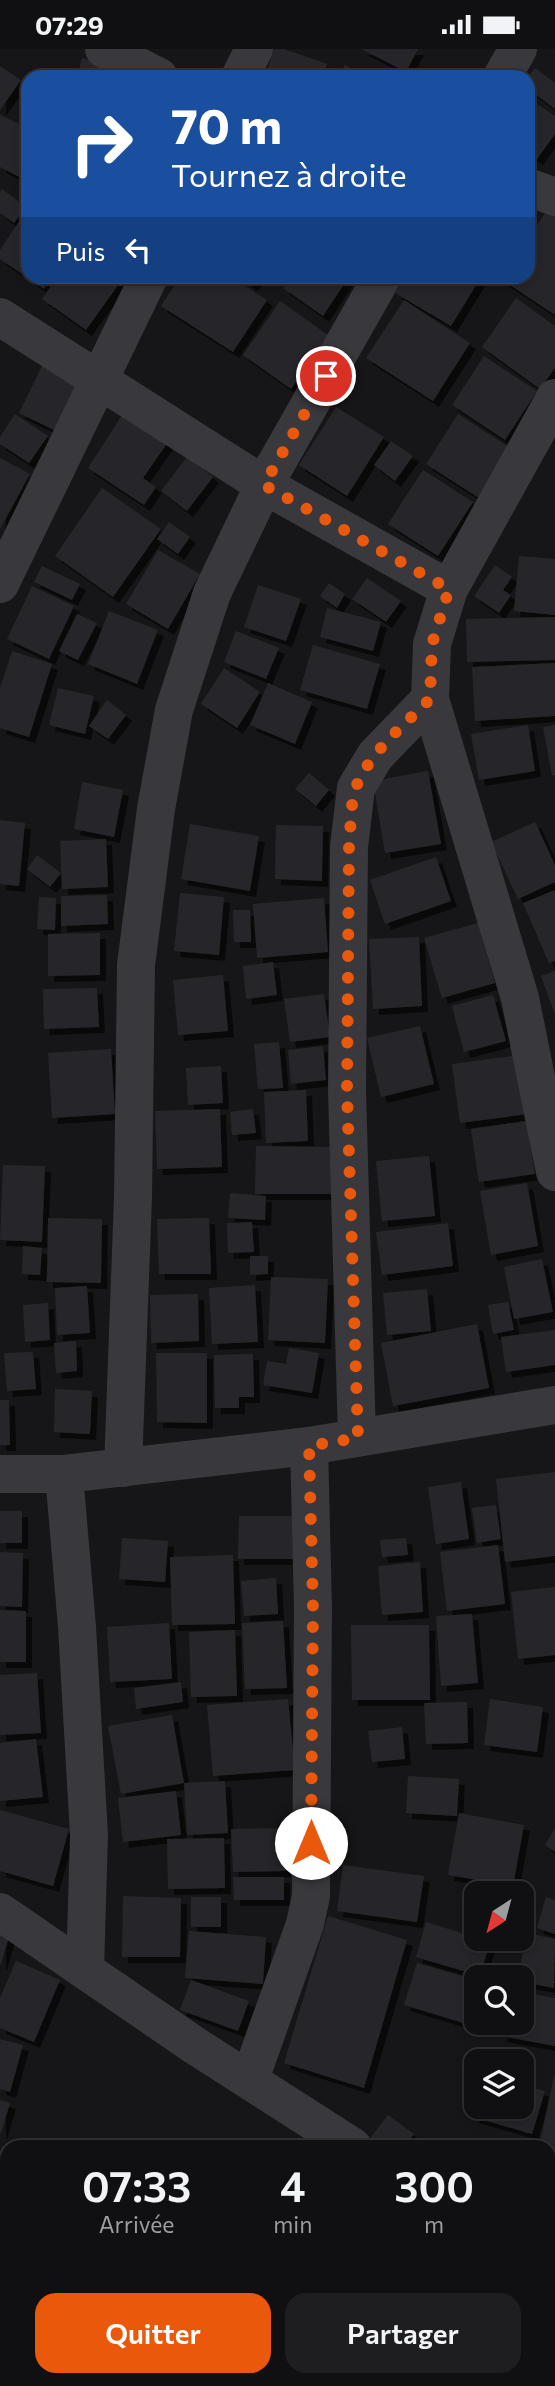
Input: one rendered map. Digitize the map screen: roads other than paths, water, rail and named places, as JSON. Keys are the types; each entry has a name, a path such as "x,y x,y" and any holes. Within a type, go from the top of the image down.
{"street":[{"path":"104,49 145,70"},
{"path":"244,70 254,49"},
{"path":"506,70 518,49"},
{"path":"535,190 555,197"},
{"path":"0,584 146,284"},
{"path":"123,1468 133,1197 136,965 156,809 174,710 208,606 264,485 378,284"},
{"path":"0,317 264,485 449,589"},
{"path":"555,398 449,589 432,644 430,699 520,998 555,1172"},
{"path":"358,1438 347,1091 349,847 356,788 375,756 430,699"},
{"path":"0,1474 64,1474 309,1446 555,1405"},
{"path":"250,2079 305,1924 310,1896 313,1608 309,1446"},
{"path":"64,1474 77,1627 89,1835 85,1970"},
{"path":"0,1912 194,2045 342,2140"}]}
